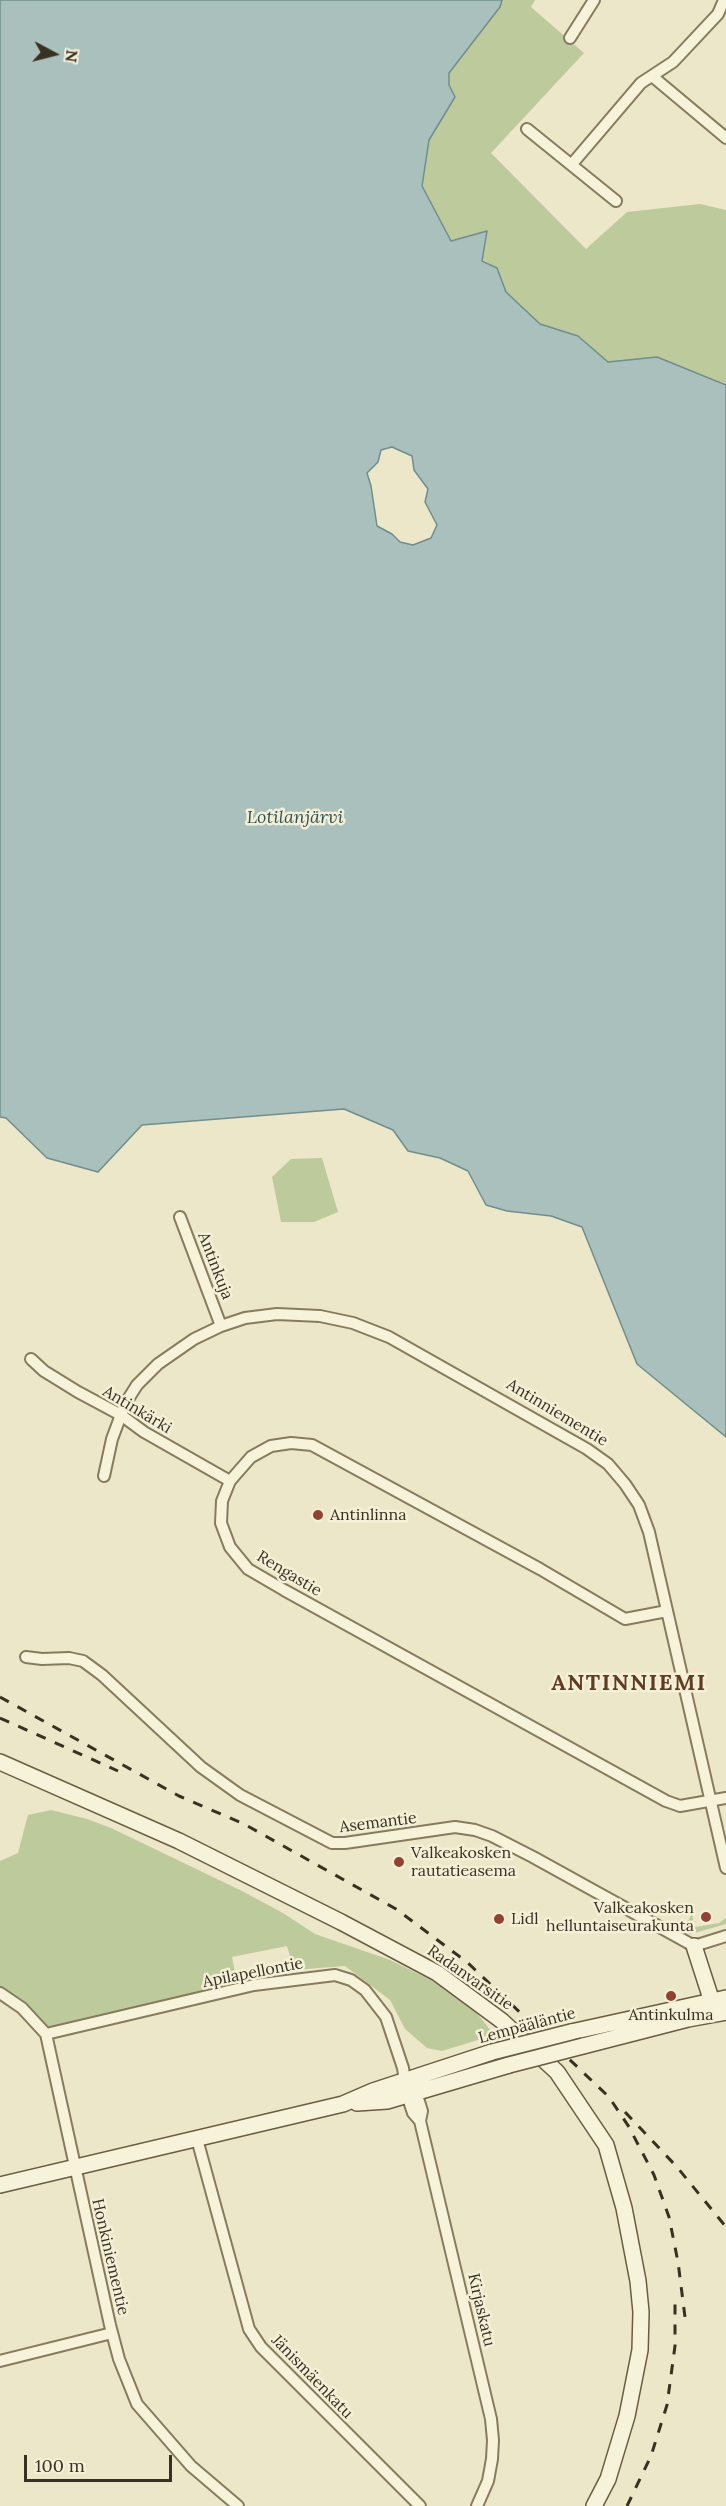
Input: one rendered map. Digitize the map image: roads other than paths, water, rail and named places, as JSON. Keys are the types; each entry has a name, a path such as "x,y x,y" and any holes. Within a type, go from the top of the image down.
{"street":[{"path":"570,38 594,0"},
{"path":"572,164 641,83 673,62 718,14 724,0"},
{"path":"652,76 726,138"},
{"path":"528,129 616,201"},
{"name":"Antinkuja","path":"180,1217 221,1326"},
{"name":"Antinniementie","path":"104,1476 112,1439 121,1415 137,1385 158,1364 194,1338 221,1326 245,1318 277,1314 320,1316 353,1323 389,1337 587,1449 608,1464 639,1504 650,1532 726,1868"},
{"name":"Antinkärki","path":"31,1359 44,1371 230,1481"},
{"name":"Rengastie","path":"667,1611 625,1619 540,1569 312,1445 291,1443 271,1446 251,1457 230,1481 222,1501 221,1523 230,1547 248,1569 646,1791 680,1806 726,1798"},
{"name":"Asemantie","path":"26,1657 69,1658 84,1661 201,1767 240,1795 332,1843 345,1844 455,1827 476,1830 533,1857 694,1946"},
{"name":"Radanvarsitie","path":"0,1762 179,1841 437,1973 502,2021 557,2072 606,2145 624,2208 638,2281 641,2312 640,2350 627,2416 608,2479 594,2506"},
{"path":"716,2005 694,1946 726,1936"},
{"name":"Apilapellontie","path":"46,2034 254,1985 335,1975 351,1980 364,1990 386,2017 410,2089"},
{"path":"0,1993 22,2008 46,2034"},
{"name":"Lempääläntie","path":"410,2089 492,2052 571,2032 716,2005"},
{"name":"Lempääläntie","path":"5,2183 508,2065 583,2046 716,2005"},
{"name":"Honkiniementie","path":"46,2034 119,2360 137,2404 192,2466 234,2505"},
{"name":"Kirjaskatu","path":"410,2089 413,2114 420,2121 494,2440 488,2481 477,2506"},
{"name":"Jänismäenkatu","path":"196,2139 249,2329 261,2347 420,2506"},
{"path":"0,2361 112,2333"}],"water":[{"name":"Lotilanjärvi","path":"0,0 502,0 500,7 449,73 449,85 455,97 429,140 422,186 451,241 487,231 482,261 497,268 506,292 540,324 578,336 608,362 657,357 726,385 726,1437 637,1364 582,1227 551,1216 507,1211 486,1205 468,1171 440,1158 408,1151 393,1130 344,1109 142,1125 98,1172 47,1158 6,1118 0,1117","holes":["392,447 412,456 414,470 428,489 425,502 437,525 431,538 413,545 400,542 392,534 377,526 367,473 378,462 381,450"]}],"railway":[{"path":"0,1697 179,1796 244,1824 396,1909 468,1963 609,2097 629,2127 654,2175 669,2217 678,2262 686,2325"},
{"path":"0,1718 118,1771"},
{"path":"625,2112 677,2167 726,2227"},
{"path":"627,2506 651,2456 667,2405 675,2346 675,2301"}],"place":[{"name":"Antinlinna","path":"318,1515"},
{"name":"Valkeakosken rautatieasema","path":"399,1862"},
{"name":"Valkeakosken helluntaiseurakunta","path":"706,1917"},
{"name":"Lidl","path":"499,1919"},
{"name":"Antinkulma","path":"671,1996"}],"district":[{"name":"ANTINNIEMI","path":"629,1684"}]}
